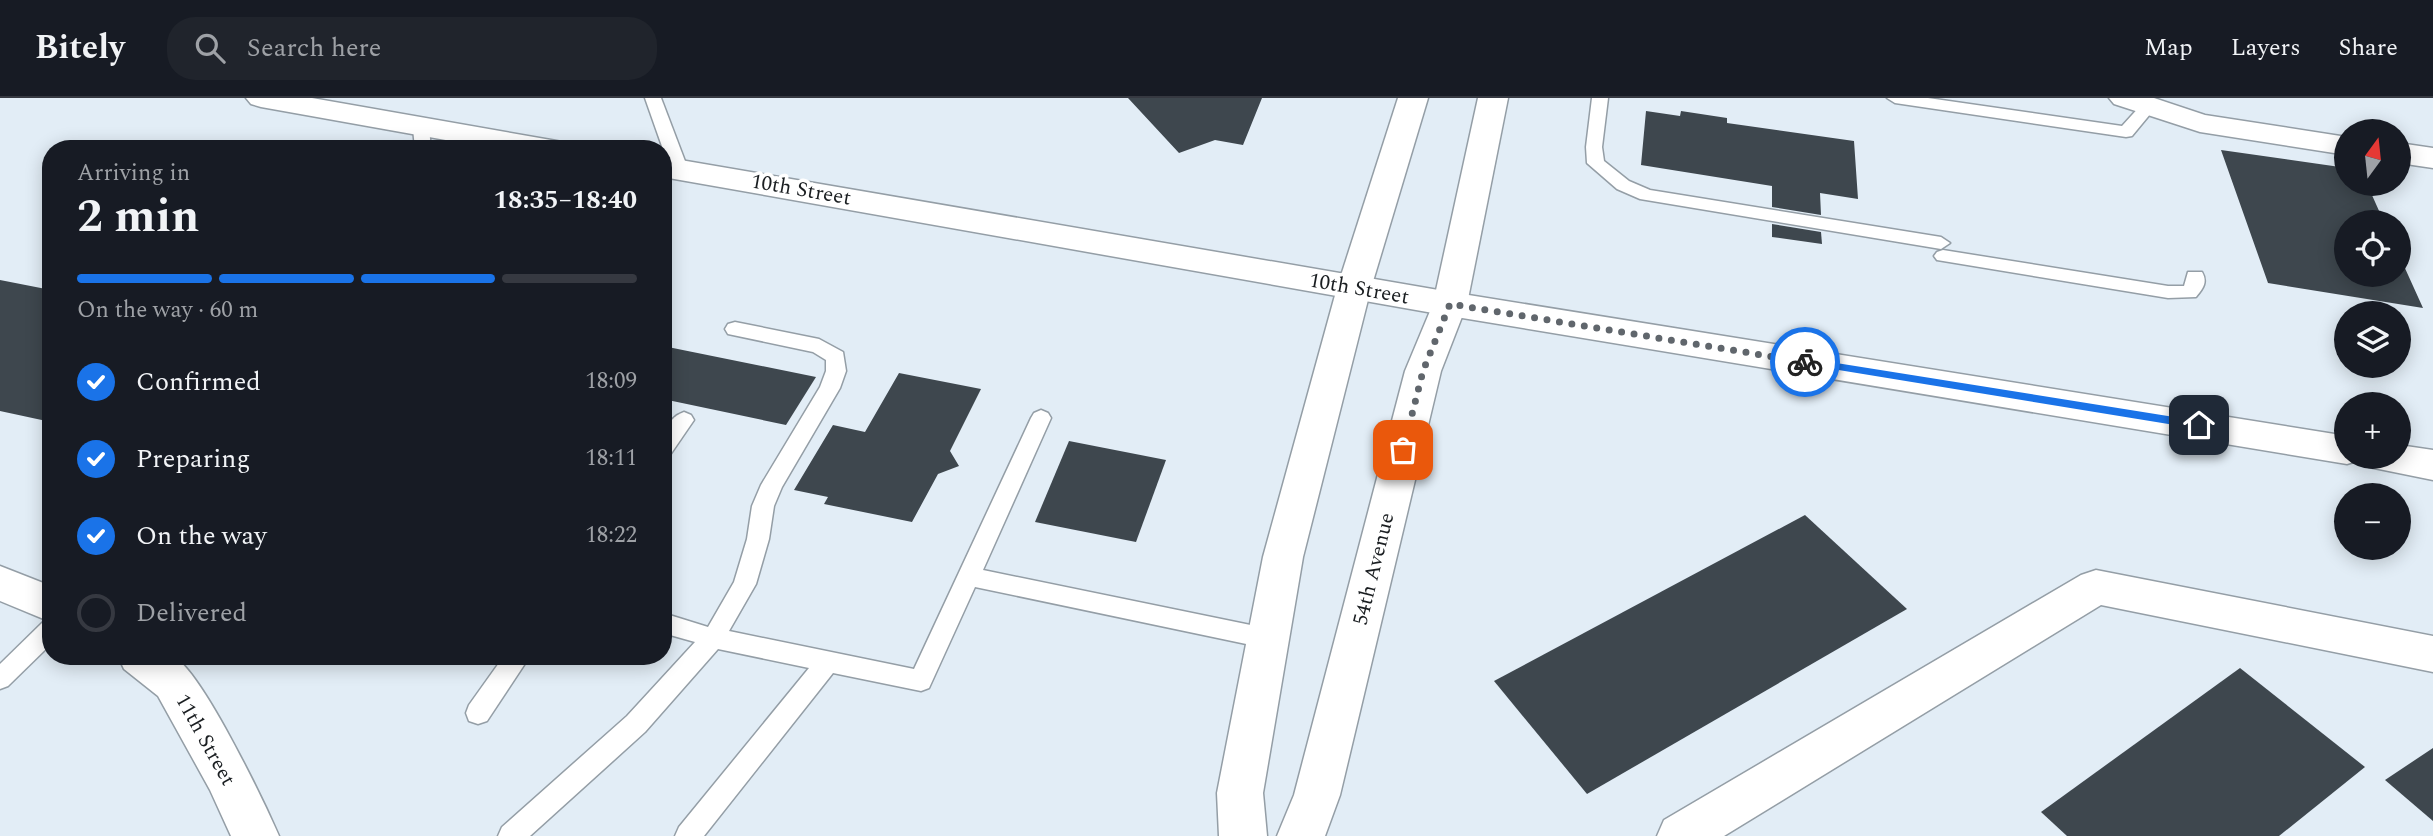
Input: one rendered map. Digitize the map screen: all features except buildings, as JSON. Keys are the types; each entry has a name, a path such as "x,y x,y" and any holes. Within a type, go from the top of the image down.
{"street":[{"path":"261,98 422,138 445,140"},
{"path":"1244,836 1240,793 1283,558 1354,288 1413,98"},
{"name":"54th Avenue","path":"1301,836 1317,796 1423,371 1450,304 1493,98"},
{"path":"2136,103 2214,126 2334,144"},
{"path":"2412,155 2433,158"},
{"name":"10th Street","path":"672,168 1354,288 2334,448"},
{"path":"2411,462 2433,466"},
{"path":"0,583 42,601"},
{"path":"1681,836 2096,587 2433,654"},
{"name":"11th Street","path":"150,665 173,683 226,775 255,836"}],"lane":[{"path":"653,98 664,140"},
{"path":"1600,98 1594,147 1596,163 1622,185 1646,195 2168,292 2189,292 2195,286 2195,276"},
{"path":"1895,98 2126,132 2136,103"},
{"path":"511,836 636,723 713,638 745,584 758,538 763,506 772,485 830,388 836,371 836,357 819,346 735,329"},
{"path":"672,626 713,638 921,681 1041,418"},
{"path":"672,437 684,420"},
{"path":"969,576 1270,639"},
{"path":"0,679 42,638"},
{"path":"688,836 828,662"},
{"path":"478,713 512,665"}],"way so far":[{"path":"1403,450 1423,371 1450,304 1805,362"}],"route":[{"path":"1805,362 2199,425"}]}
